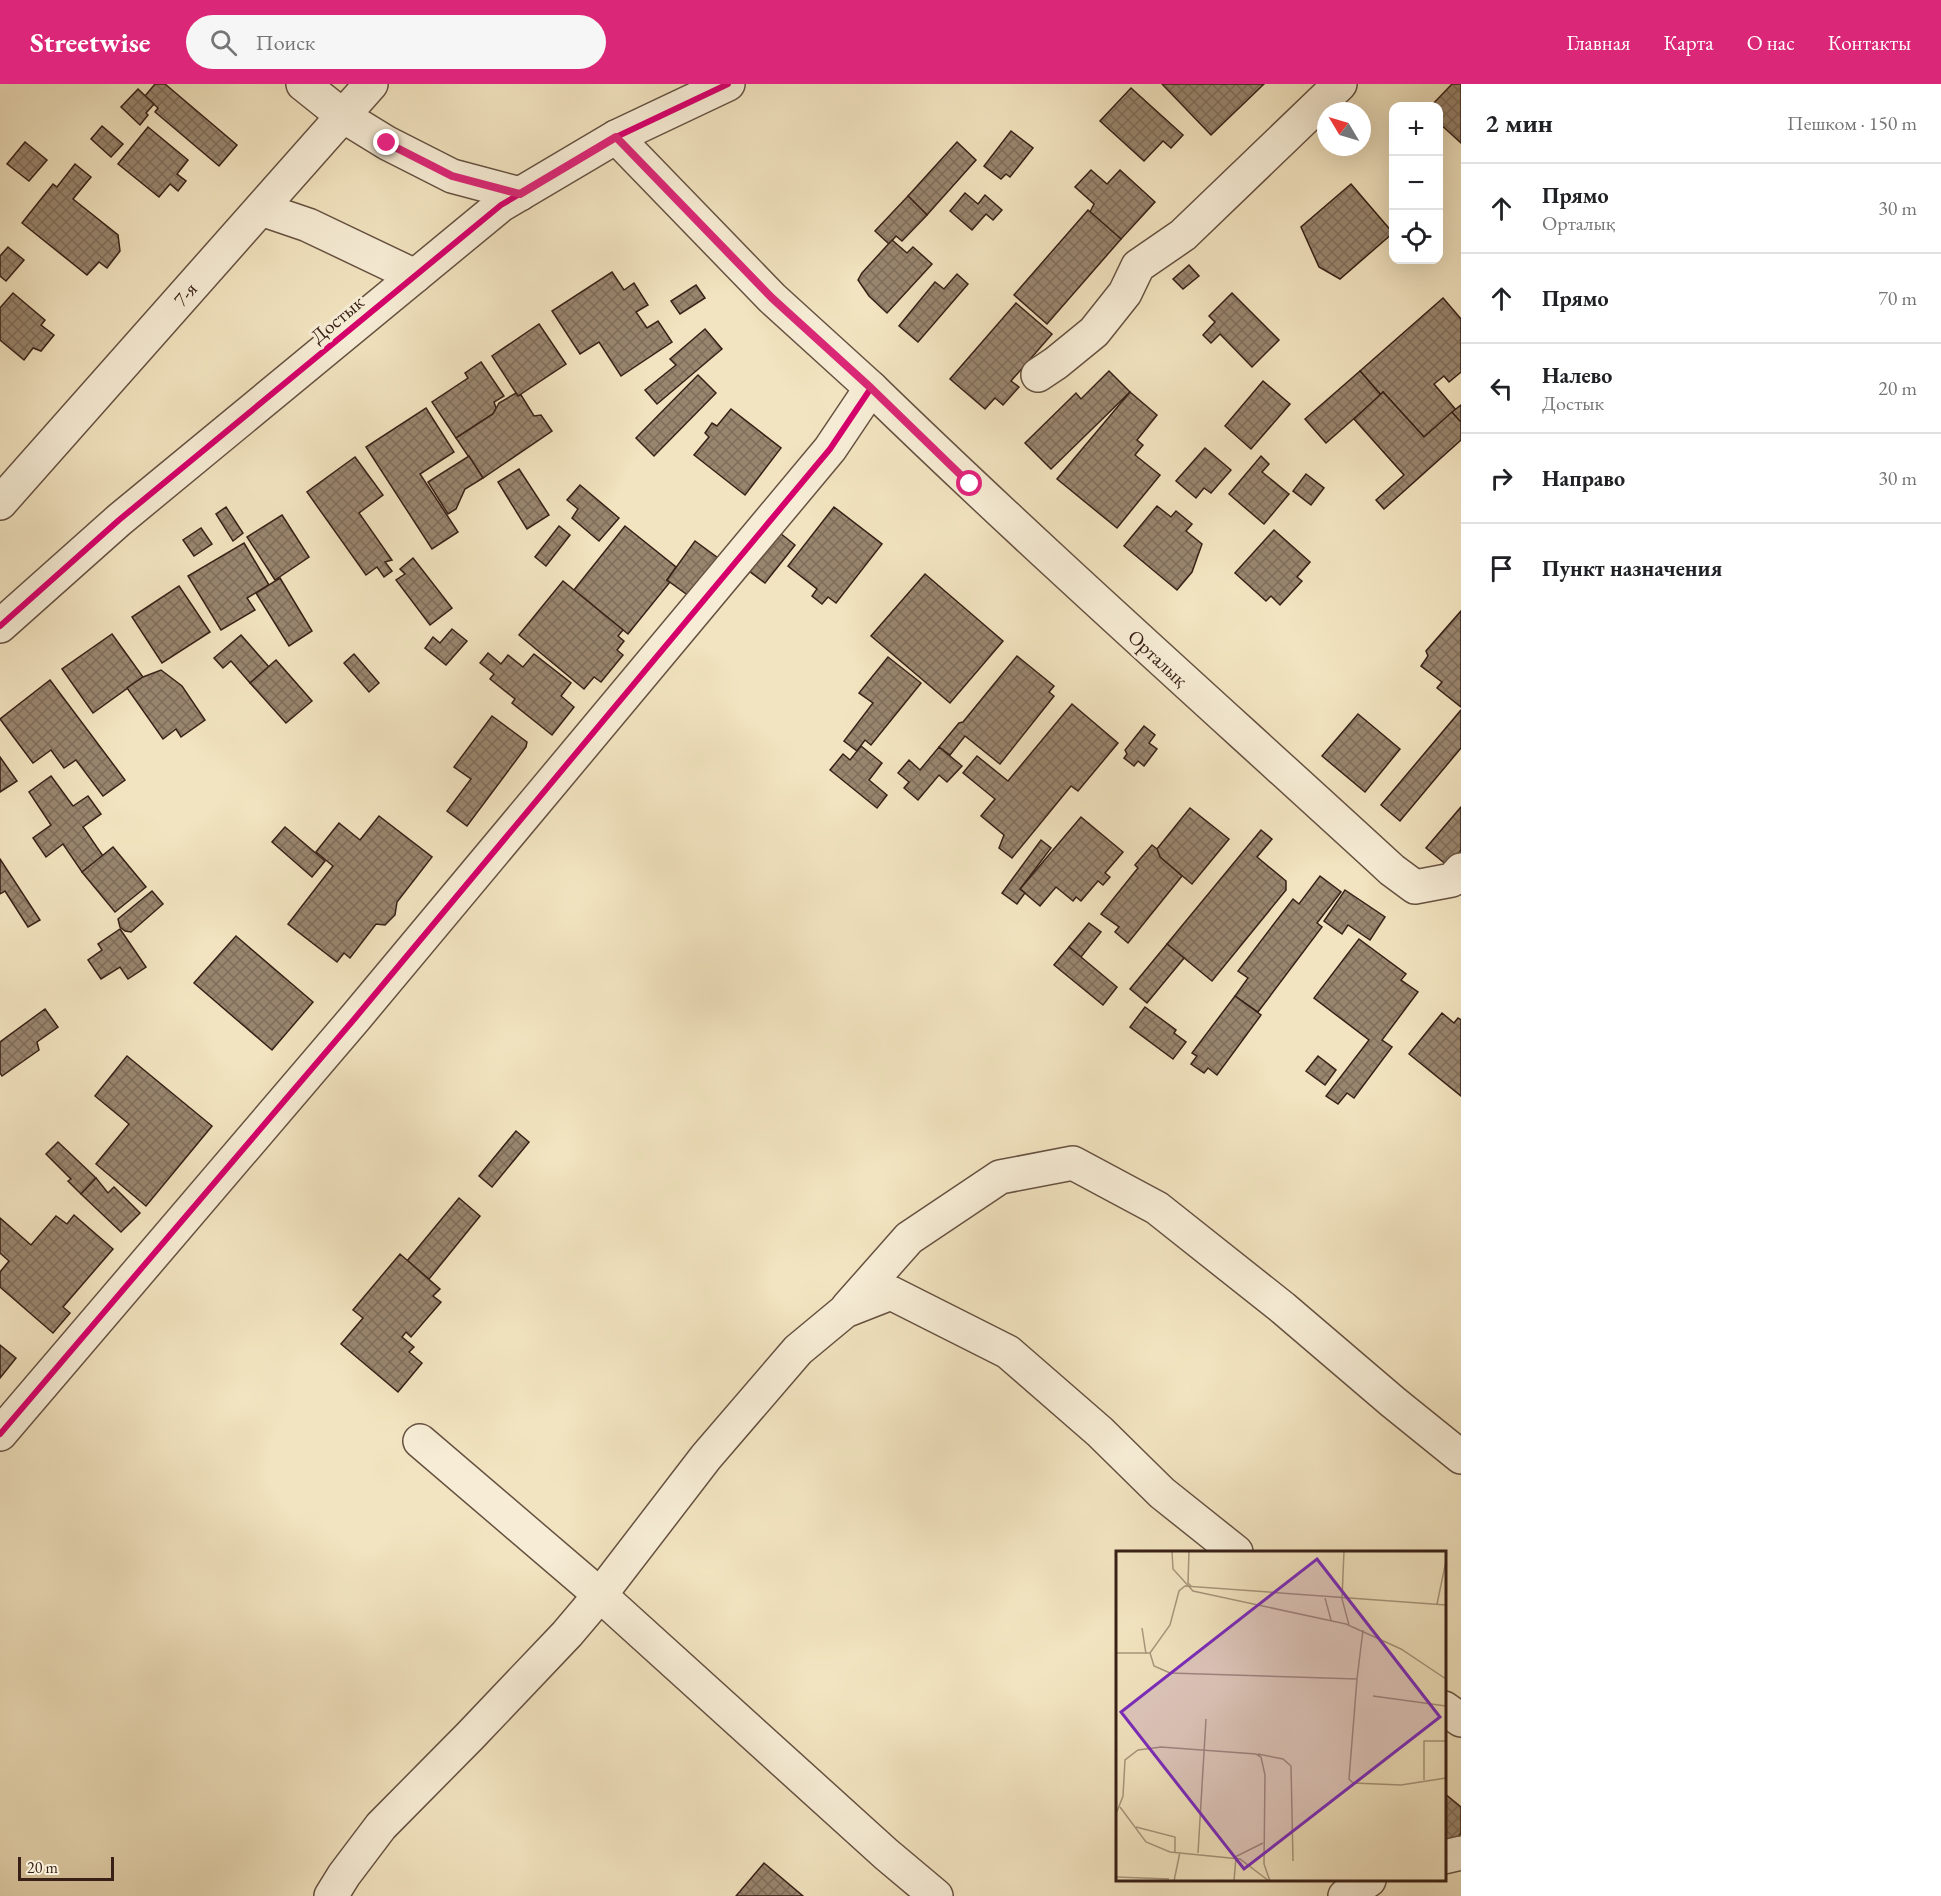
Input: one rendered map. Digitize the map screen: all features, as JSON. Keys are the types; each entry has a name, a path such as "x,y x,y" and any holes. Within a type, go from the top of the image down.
{"street":[{"path":"303,84 343,116 387,143 452,176 520,194"},
{"name":"7-я","path":"0,503 371,84"},
{"name":"Достык","path":"0,626 119,520 501,206 616,137 728,84"},
{"path":"1038,375 1094,332 1125,293 1138,266 1183,235 1340,84"},
{"name":"Орталық","path":"616,137 772,298 1176,675 1392,870 1415,887 1452,880 1461,870"},
{"path":"261,209 308,225 415,276"},
{"path":"0,1434 356,1017 830,448 871,388"},
{"path":"331,1896 381,1826 559,1643 600,1595 713,1448 798,1350 845,1311 909,1238 1000,1177 1073,1163 1157,1208 1283,1308 1461,1457"},
{"path":"845,1311 891,1293 1008,1352 1100,1432 1162,1493 1235,1551"},
{"path":"420,1441 600,1595 885,1854 936,1896"},
{"path":"1446,1709 1461,1720"},
{"path":"1446,1857 1461,1853"}],"building":[{"path":"155,84 165,84 237,145 219,166 155,112 158,108 145,96"},
{"path":"1162,84 1264,84 1211,135"},
{"path":"1452,84 1461,84 1461,143 1443,127 1443,102 1435,102"},
{"path":"1131,88 1183,135 1171,148 1163,141 1144,161 1100,121"},
{"path":"138,89 154,104 140,125 121,107"},
{"path":"102,126 123,144 111,157 91,139"},
{"path":"148,127 188,160 177,174 186,181 178,191 170,184 159,197 118,164"},
{"path":"1011,131 1033,148 1010,177 1006,174 1001,179 984,166"},
{"path":"25,142 47,160 29,181 7,164"},
{"path":"957,142 976,160 927,215 908,196"},
{"path":"75,164 91,177 73,199 118,235 120,251 107,268 99,262 87,275 22,223 53,184 57,187"},
{"path":"1091,170 1107,184 1120,170 1155,202 1121,239 1090,212 1094,204 1075,187"},
{"path":"1351,184 1389,228 1389,236 1340,279 1319,267 1301,227"},
{"path":"965,193 978,204 985,195 1002,210 993,220 986,214 972,230 950,211"},
{"path":"908,196 927,215 902,241 896,236 889,244 875,231"},
{"path":"1088,210 1121,239 1047,324 1014,295"},
{"path":"892,240 907,253 913,247 932,264 887,313 869,296 858,280"},
{"path":"8,247 24,260 6,281 0,276 0,256"},
{"path":"1189,265 1199,276 1183,289 1173,279"},
{"path":"612,272 624,290 634,283 648,305 636,312 647,328 658,321 672,342 621,376 599,342 580,354 552,311"},
{"path":"957,274 968,284 918,342 899,326 935,282 944,289"},
{"path":"696,285 705,298 680,314 671,301"},
{"path":"13,293 45,320 41,325 54,335 41,351 33,348 24,360 0,340 0,308"},
{"path":"1232,293 1279,340 1252,367 1220,334 1211,343 1203,335 1215,322 1209,316"},
{"path":"1443,298 1461,319 1461,372 1449,382 1444,376 1434,384 1456,410 1424,437 1383,392 1381,395 1360,371"},
{"path":"1016,303 1052,334 1011,381 1019,387 1003,405 995,398 985,409 950,379"},
{"path":"539,324 566,364 518,396 492,356"},
{"path":"705,329 722,349 657,404 645,390 676,365 670,359"},
{"path":"481,362 504,396 494,402 496,408 493,414 456,438 432,402 468,378 465,373"},
{"path":"1109,371 1130,392 1051,469 1025,443 1076,393 1081,399"},
{"path":"1360,371 1381,395 1326,443 1305,419"},
{"path":"698,375 716,393 654,456 636,438"},
{"path":"1263,381 1290,404 1251,449 1225,426"},
{"path":"1130,392 1157,415 1137,440 1143,445 1135,455 1160,475 1117,528 1057,479"},
{"path":"1383,392 1424,437 1452,412 1461,422 1461,440 1384,509 1376,500 1404,475 1354,419"},
{"path":"516,393 518,396 521,395 534,416 541,415 552,431 483,478 456,438 493,414 499,403"},
{"path":"1461,405 1461,422 1452,412"},
{"path":"426,408 454,452 420,474 458,532 432,549 366,447"},
{"path":"731,409 781,448 745,495 694,455 709,437 705,433 712,423 717,426"},
{"path":"1205,448 1231,470 1211,493 1204,488 1196,498 1176,481"},
{"path":"469,456 483,478 465,489 456,509 448,514 428,482"},
{"path":"1261,456 1269,464 1262,472 1289,494 1264,524 1229,494"},
{"path":"355,457 383,495 359,513 392,560 385,562 392,571 384,577 377,567 366,575 307,492"},
{"path":"519,469 549,515 527,529 498,482"},
{"path":"1306,474 1324,488 1311,505 1293,491"},
{"path":"580,485 619,518 599,541 572,518 578,509 567,500"},
{"path":"1157,506 1171,517 1176,511 1192,524 1186,531 1202,544 1192,572 1177,590 1124,546"},
{"path":"226,507 243,533 233,541 216,514"},
{"path":"834,507 882,544 836,603 828,597 822,604 812,596 817,589 788,566"},
{"path":"282,515 309,557 275,580 247,537"},
{"path":"559,526 570,535 546,566 535,557"},
{"path":"625,526 676,567 667,580 670,582 628,634 574,590"},
{"path":"201,528 212,544 194,556 183,540"},
{"path":"1274,530 1310,562 1297,577 1302,581 1280,605 1271,596 1266,601 1235,573"},
{"path":"780,533 795,545 765,583 749,571"},
{"path":"695,541 718,558 689,596 667,580"},
{"path":"244,543 269,585 247,598 255,610 221,630 188,576"},
{"path":"413,558 452,608 430,625 396,580 405,574 400,569"},
{"path":"925,574 1003,641 950,703 871,636"},
{"path":"280,578 312,631 289,646 256,593"},
{"path":"563,581 623,630 618,636 624,641 617,650 623,655 601,682 594,677 584,689 519,635"},
{"path":"179,586 210,632 162,663 132,617"},
{"path":"1461,611 1461,707 1437,688 1442,682 1421,666 1428,656 1426,651"},
{"path":"452,629 467,641 446,665 425,648 433,637 440,643"},
{"path":"112,634 143,677 93,713 62,669"},
{"path":"241,635 269,667 250,683 231,661 223,668 214,658"},
{"path":"488,653 501,664 508,655 523,667 534,654 571,683 561,696 574,707 552,735 512,703 515,699 490,679 494,674 480,663"},
{"path":"354,654 379,683 369,692 344,663"},
{"path":"1017,656 1054,686 1049,692 1054,696 1000,764 965,736 950,755 939,747 959,723 963,722"},
{"path":"888,657 921,683 871,745 865,740 857,751 844,741 873,703 859,693"},
{"path":"276,660 312,701 286,723 250,683"},
{"path":"161,670 182,686 205,720 181,737 176,729 163,739 127,688 143,677"},
{"path":"50,680 125,780 103,796 76,760 64,768 51,750 33,763 0,719"},
{"path":"1072,704 1118,743 1078,791 1071,786 1012,858 999,848 1004,835 981,816 995,799 963,773 977,756 1008,781"},
{"path":"1461,710 1461,748 1400,821 1381,805"},
{"path":"1358,714 1400,749 1365,792 1322,756"},
{"path":"492,716 527,742 526,747 467,826 447,811 471,779 454,767"},
{"path":"1144,726 1155,735 1149,743 1157,749 1144,766 1138,761 1134,766 1124,758 1127,754 1125,750"},
{"path":"861,746 882,763 869,780 887,795 877,808 830,770 843,754 850,760"},
{"path":"939,747 962,766 947,782 939,775 918,800 904,788 909,782 898,773 909,760 920,770"},
{"path":"0,757 17,781 0,792"},
{"path":"51,776 73,806 88,796 101,814 83,827 103,856 82,872 63,844 46,857 33,838 51,825 29,792"},
{"path":"1461,807 1461,850 1448,866 1426,848"},
{"path":"1190,808 1229,839 1192,884 1160,857 1157,849"},
{"path":"379,816 432,857 397,902 395,915 385,925 376,924 350,958 344,953 337,962 288,924 333,866 316,852 339,823 360,840"},
{"path":"1081,817 1123,852 1105,873 1110,877 1103,885 1098,881 1081,901 1076,897 1073,901 1056,887 1040,906 1020,889"},
{"path":"285,827 325,861 312,877 272,842"},
{"path":"1261,830 1272,839 1257,857 1286,881 1286,890 1212,981 1167,944"},
{"path":"1041,840 1051,848 1020,889 1025,893 1017,904 1002,893"},
{"path":"1152,845 1157,849 1160,857 1182,876 1128,943 1115,932 1119,927 1101,914 1138,868 1135,865"},
{"path":"113,847 146,887 115,912 82,872"},
{"path":"0,859 40,920 28,927 5,891 0,894"},
{"path":"1320,876 1341,892 1317,923 1322,927 1258,1012 1235,996 1248,978 1238,971 1293,899 1299,904"},
{"path":"1345,890 1385,917 1370,940 1348,925 1342,934 1324,921"},
{"path":"152,891 163,904 131,932 125,931 120,927 118,919"},
{"path":"1089,923 1101,932 1081,957 1069,947"},
{"path":"120,929 146,967 128,979 120,967 101,979 88,960 102,950 98,944"},
{"path":"236,936 313,1002 272,1050 194,983"},
{"path":"1359,939 1406,974 1401,980 1418,992 1382,1040 1392,1047 1354,1098 1347,1093 1338,1104 1326,1096 1369,1040 1314,998"},
{"path":"1167,944 1184,958 1147,1003 1130,989"},
{"path":"1069,947 1117,987 1103,1005 1054,965"},
{"path":"1235,996 1261,1015 1217,1075 1208,1068 1204,1073 1191,1064 1197,1056 1192,1053"},
{"path":"1145,1007 1176,1030 1174,1033 1186,1042 1173,1059 1130,1027"},
{"path":"45,1009 58,1027 37,1042 39,1050 2,1076 0,1073 0,1042"},
{"path":"1442,1013 1454,1023 1458,1018 1461,1020 1461,1096 1409,1054"},
{"path":"127,1056 212,1126 146,1206 96,1164 129,1124 95,1096"},
{"path":"1318,1056 1336,1070 1325,1085 1306,1071"},
{"path":"516,1131 529,1142 492,1187 479,1176"},
{"path":"58,1142 96,1178 81,1194 68,1181 71,1179 46,1154"},
{"path":"96,1178 108,1193 114,1187 140,1213 121,1232 81,1194"},
{"path":"459,1198 480,1216 429,1279 407,1261"},
{"path":"74,1215 113,1249 63,1307 70,1313 53,1333 0,1287 0,1272 9,1261 0,1253 0,1218 31,1245 56,1216 67,1224"},
{"path":"400,1254 440,1289 433,1296 441,1302 411,1337 406,1332 402,1337 414,1347 409,1352 422,1363 398,1392 341,1344 363,1318 353,1310"},
{"path":"0,1345 16,1358 0,1378"},
{"path":"1446,1795 1461,1807 1461,1833 1451,1845 1446,1841"},
{"path":"764,1863 803,1896 736,1896"}],"cycle path":[{"path":"0,626 119,520 501,205 616,137 728,84"},
{"path":"0,1434 356,1017 830,449 871,388 772,298 616,137"}],"route":[{"path":"387,143 452,176 520,194 616,137 772,298 871,388 970,484"}]}
